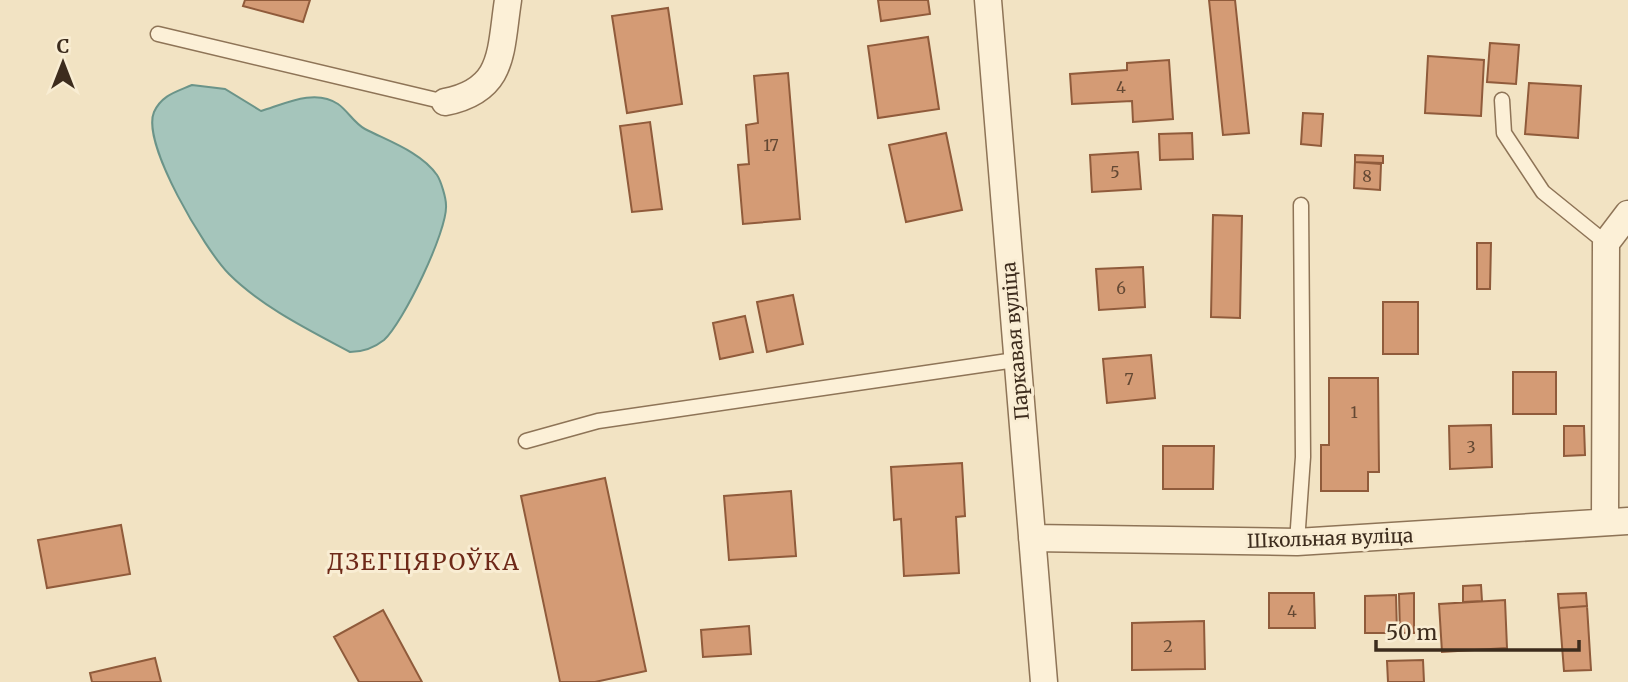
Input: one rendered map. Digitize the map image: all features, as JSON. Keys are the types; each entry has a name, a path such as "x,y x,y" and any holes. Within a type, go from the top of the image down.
{"street":[{"path":"445,102 470,97 486,85 499,55 508,0"},
{"name":"Паркавая вуліца","path":"988,0 1015,360 1044,682"},
{"path":"1617,522 1606,243 1628,214"},
{"name":"Школьная вуліца","path":"1032,538 1297,542 1617,522"}],"lane":[{"path":"158,34 445,102"},
{"path":"1502,100 1504,134 1542,192 1606,243"},
{"path":"1297,542 1303,457 1301,205"},
{"path":"526,441 598,421 1015,360"}],"water":[{"path":"192,85 225,89 261,111 310,97 329,99 342,107 365,129 413,154 437,175 446,205 440,234 423,276 402,315 384,340 368,349 350,352 256,297 218,261 178,196 157,147 153,127 154,112 161,102"}],"building":[{"path":"245,0 310,0 303,22 243,6"},
{"path":"878,0 928,0 930,14 881,21"},
{"path":"1209,0 1235,0 1249,133 1223,135"},
{"path":"668,8 682,104 627,113 612,16"},
{"path":"928,37 939,109 878,118 868,46"},
{"path":"1490,43 1519,45 1516,84 1487,82"},
{"path":"1428,56 1484,60 1481,116 1425,113"},
{"path":"1169,60 1173,119 1133,122 1132,101 1072,104 1070,74 1127,70 1127,63"},
{"path":"788,73 800,219 743,224 738,165 749,164 746,125 758,123 754,76"},
{"path":"1529,83 1581,86 1578,138 1525,134"},
{"path":"1303,113 1323,114 1321,146 1301,144"},
{"path":"650,122 662,209 632,212 620,126"},
{"path":"946,133 962,210 906,222 889,145"},
{"path":"1192,133 1193,159 1160,160 1159,134"},
{"path":"1138,152 1141,189 1092,192 1090,155"},
{"path":"1355,155 1383,156 1383,163 1355,162"},
{"path":"1355,162 1381,164 1380,190 1354,188"},
{"path":"1213,215 1242,216 1240,318 1211,317"},
{"path":"1477,243 1491,243 1490,289 1477,289"},
{"path":"1143,267 1145,307 1099,310 1096,269"},
{"path":"793,295 803,344 767,352 757,302"},
{"path":"1383,302 1418,302 1418,354 1383,354"},
{"path":"745,316 753,352 720,359 713,323"},
{"path":"1151,355 1155,398 1107,403 1103,359"},
{"path":"1513,372 1556,372 1556,414 1513,414"},
{"path":"1329,378 1378,378 1379,472 1368,472 1368,491 1321,491 1321,445 1329,445"},
{"path":"1491,425 1492,467 1450,469 1449,426"},
{"path":"1564,426 1584,426 1585,455 1564,456"},
{"path":"1163,446 1214,446 1213,489 1163,489"},
{"path":"962,463 965,516 956,517 959,573 904,576 901,519 894,520 891,467"},
{"path":"605,478 646,671 595,682 560,682 521,496"},
{"path":"791,491 796,556 729,560 724,496"},
{"path":"121,525 130,574 47,588 38,540"},
{"path":"1481,585 1482,601 1463,602 1463,586"},
{"path":"1269,593 1314,593 1315,628 1269,628"},
{"path":"1414,593 1414,633 1400,633 1399,594"},
{"path":"1586,593 1587,606 1559,608 1558,594"},
{"path":"1396,595 1397,633 1365,633 1365,596"},
{"path":"1505,600 1507,648 1442,652 1439,604"},
{"path":"1587,606 1591,670 1564,671 1559,608"},
{"path":"383,610 422,682 359,682 334,637"},
{"path":"1204,621 1205,669 1132,670 1132,623"},
{"path":"749,626 751,654 703,657 701,630"},
{"path":"155,658 161,682 92,682 90,673"},
{"path":"1423,660 1424,682 1388,682 1387,661"}],"district":[{"name":"ДЗЕГЦЯРОЎКА","path":"424,562"}]}
